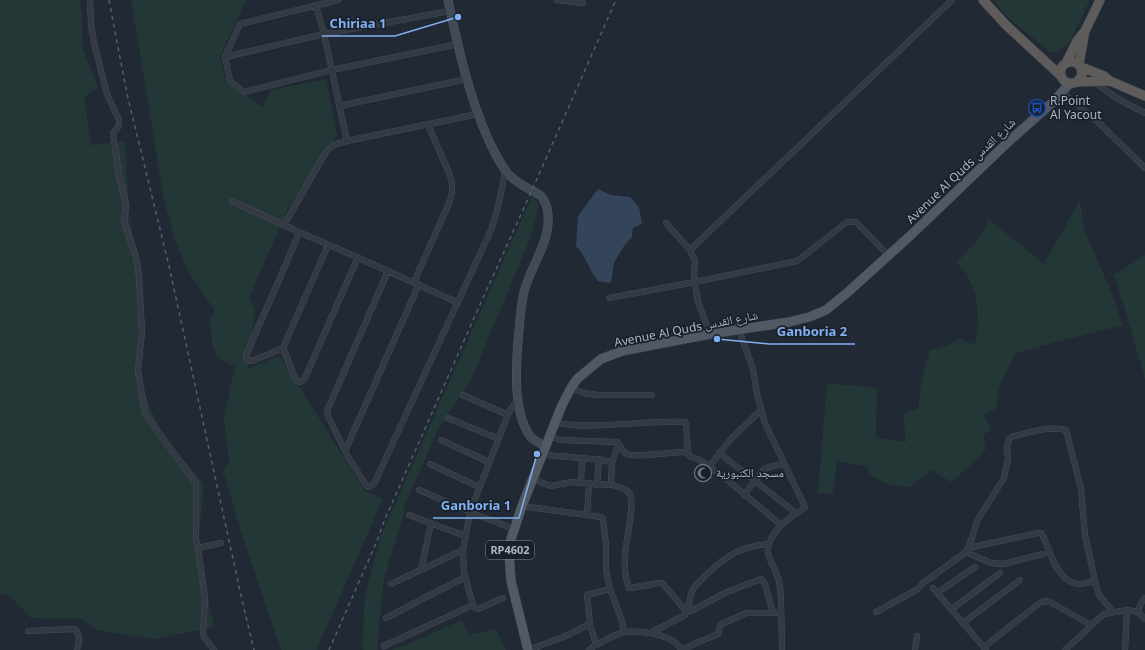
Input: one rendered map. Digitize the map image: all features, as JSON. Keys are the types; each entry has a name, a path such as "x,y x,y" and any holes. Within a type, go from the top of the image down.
{"highway":[{"path":"983,0 1006,25 1038,55 1067,75 1094,82 1110,81"},
{"name":"Avenue Al Quds شارع القدس","path":"1067,75 1077,41 1085,31 1100,0"},
{"name":"Avenue Al Quds شارع القدس","path":"1080,66 1085,31"},
{"path":"1067,75 1072,62 1145,96"},
{"name":"RP4602","path":"1067,75 1082,75 1080,66"}],"main road":[{"path":"448,0 467,79 478,114 492,147 499,161 510,176 540,194 546,206 549,217 545,239 527,282 522,303 516,361 518,400 521,417 530,436 544,450"},
{"name":"Avenue Al Quds شارع القدس","path":"529,650 510,574 509,553 514,529 549,436 562,405 577,379 601,359 631,349 710,334 789,322 809,317 826,310 889,256 942,207 1012,138 1052,103 1059,95 1067,75"}],"street":[{"path":"90,0 94,44 107,94 119,120 119,126 113,133 119,175 126,205 124,222 136,256 139,276 142,332 138,370 145,414 196,483 196,540 205,598 203,634 214,650"},
{"path":"338,0 240,24 225,57 230,81 244,92 332,70 458,44"},
{"path":"557,0 583,3"},
{"path":"690,250 952,0"},
{"path":"316,6 324,34 347,141"},
{"path":"225,57 324,34 450,10"},
{"path":"339,106 467,79"},
{"path":"1094,82 1118,99 1145,114"},
{"path":"1059,95 1095,119 1145,168"},
{"path":"284,225 326,152 333,145 478,114"},
{"path":"345,451 453,191 450,175 428,125"},
{"path":"388,271 327,411 345,451 368,487 374,484 458,303 497,214 502,194 505,170"},
{"path":"232,201 458,303"},
{"path":"609,298 797,261 847,222 856,222 889,256"},
{"path":"666,223 690,250 695,261 695,282 698,302 710,334"},
{"path":"300,232 280,281 246,356 248,361 252,361 282,348 328,245"},
{"path":"282,348 296,380 300,382 304,380 358,257"},
{"path":"739,330 753,369 760,410 805,506 804,509 796,513 781,525 773,535 767,549 779,580 782,650"},
{"path":"571,388 584,393 598,395 652,395"},
{"path":"463,395 508,415"},
{"path":"503,598 478,609 472,605 464,572 462,550 470,512 479,487 508,415 518,400"},
{"path":"709,467 734,435 760,410"},
{"path":"448,418 498,438"},
{"path":"555,423 565,425 583,425 685,422 688,454"},
{"path":"967,550 977,521 1004,478 1008,459 1007,447 1009,439 1011,437 1049,429 1060,428 1066,430 1081,489 1085,535 1095,581 1099,595 1113,612"},
{"path":"549,436 561,440 617,442 628,455 683,452 700,460 781,525"},
{"path":"441,440 489,462"},
{"path":"611,484 612,462 619,444"},
{"path":"544,450 558,457 599,459 612,462"},
{"path":"720,453 796,513"},
{"path":"581,483 582,458"},
{"path":"597,485 599,459"},
{"path":"430,464 479,487"},
{"path":"744,495 763,470 769,467 784,464"},
{"path":"532,480 552,486 571,482 597,485 611,484 629,493 631,497 630,517 625,563 628,587 631,588 662,583 687,612"},
{"path":"587,515 589,484"},
{"path":"419,490 514,529"},
{"path":"522,506 601,517 603,519 606,544 606,570 610,589 621,618 624,632"},
{"path":"409,515 465,536"},
{"path":"420,570 431,523"},
{"path":"876,612 918,589 922,584 967,550 1038,533 1041,533 1043,536 1062,575 1070,581 1079,584 1095,581"},
{"path":"198,548 221,543"},
{"path":"650,633 682,618 687,612 693,590 699,582 722,560 735,552 758,545 769,544"},
{"path":"391,584 462,550"},
{"path":"967,550 991,563 1004,564 1050,552"},
{"path":"975,567 935,590 985,648 1043,601 1050,602 1089,623 1090,626"},
{"path":"952,609 1000,573"},
{"path":"386,618 465,577"},
{"path":"687,612 727,592 761,579 765,584 773,613"},
{"path":"963,623 1020,580"},
{"path":"596,645 590,624 587,595 610,589"},
{"path":"1138,612 1141,603 1145,598"},
{"path":"384,646 472,605"},
{"path":"1125,650 1127,610"},
{"path":"1065,650 1102,615 1108,612 1127,610 1138,612 1145,619"},
{"path":"589,650 596,645 624,632 638,632 650,633 673,641 682,650 718,634 720,625 743,613 781,612"},
{"path":"529,650 563,637 590,624"},
{"path":"28,631 75,630 79,641 77,650"},
{"path":"915,650 918,636"}],"shaded area":[{"path":"0,0 80,0 82,13 82,46 98,87 84,97 91,145 125,141 130,223 143,273 136,365 137,376 162,435 204,484 198,547 214,627 154,639 97,630 81,619 31,618 9,595 0,593"},
{"path":"131,0 246,0 220,57 226,82 263,107 270,90 326,79 337,135 286,212 250,296 255,311 248,368 280,356 365,491 383,499 317,650 281,650 240,529 223,470 229,462 224,417 235,367 217,357 212,343 210,321 215,311 189,273 176,243 164,200"},
{"path":"993,0 1090,0 1069,43 1057,52 1050,52 1008,18"},
{"path":"532,196 539,205 530,239 471,380 438,430 405,505 403,517 384,578 377,650 363,650 365,595 382,533"},
{"path":"1080,200 1084,229 1112,294 1123,326 1015,353 999,388 996,409 984,414 991,430 983,435 986,449 978,459 951,482 931,470 910,487 888,485 869,474 868,467 837,461 833,494 818,493 827,383 877,388 876,438 906,442 903,414 918,409 921,383 930,350 948,345 960,339 975,345 978,322 976,296 966,272 956,263 977,241 989,219 1044,264"},
{"path":"1145,255 1145,380 1114,275"},
{"path":"462,620 469,635 496,629 506,650 391,650 406,645"}],"water":[{"path":"598,189 611,195 630,197 639,207 642,224 633,228 632,237 624,246 614,263 611,283 598,281 582,253 576,246 578,216"}],"railway":[{"path":"109,0 127,94 169,266 254,650"},
{"path":"329,650 377,541 385,519 616,0"}],"place":[{"name":"Chiriaa 1","path":"458,17"},
{"name":"R.Point Al Yacout","path":"1037,108"},
{"name":"Ganboria 2","path":"717,339"},
{"name":"Ganboria 1","path":"537,454"},
{"name":"مسجد الكنبورية","path":"703,473"}]}
